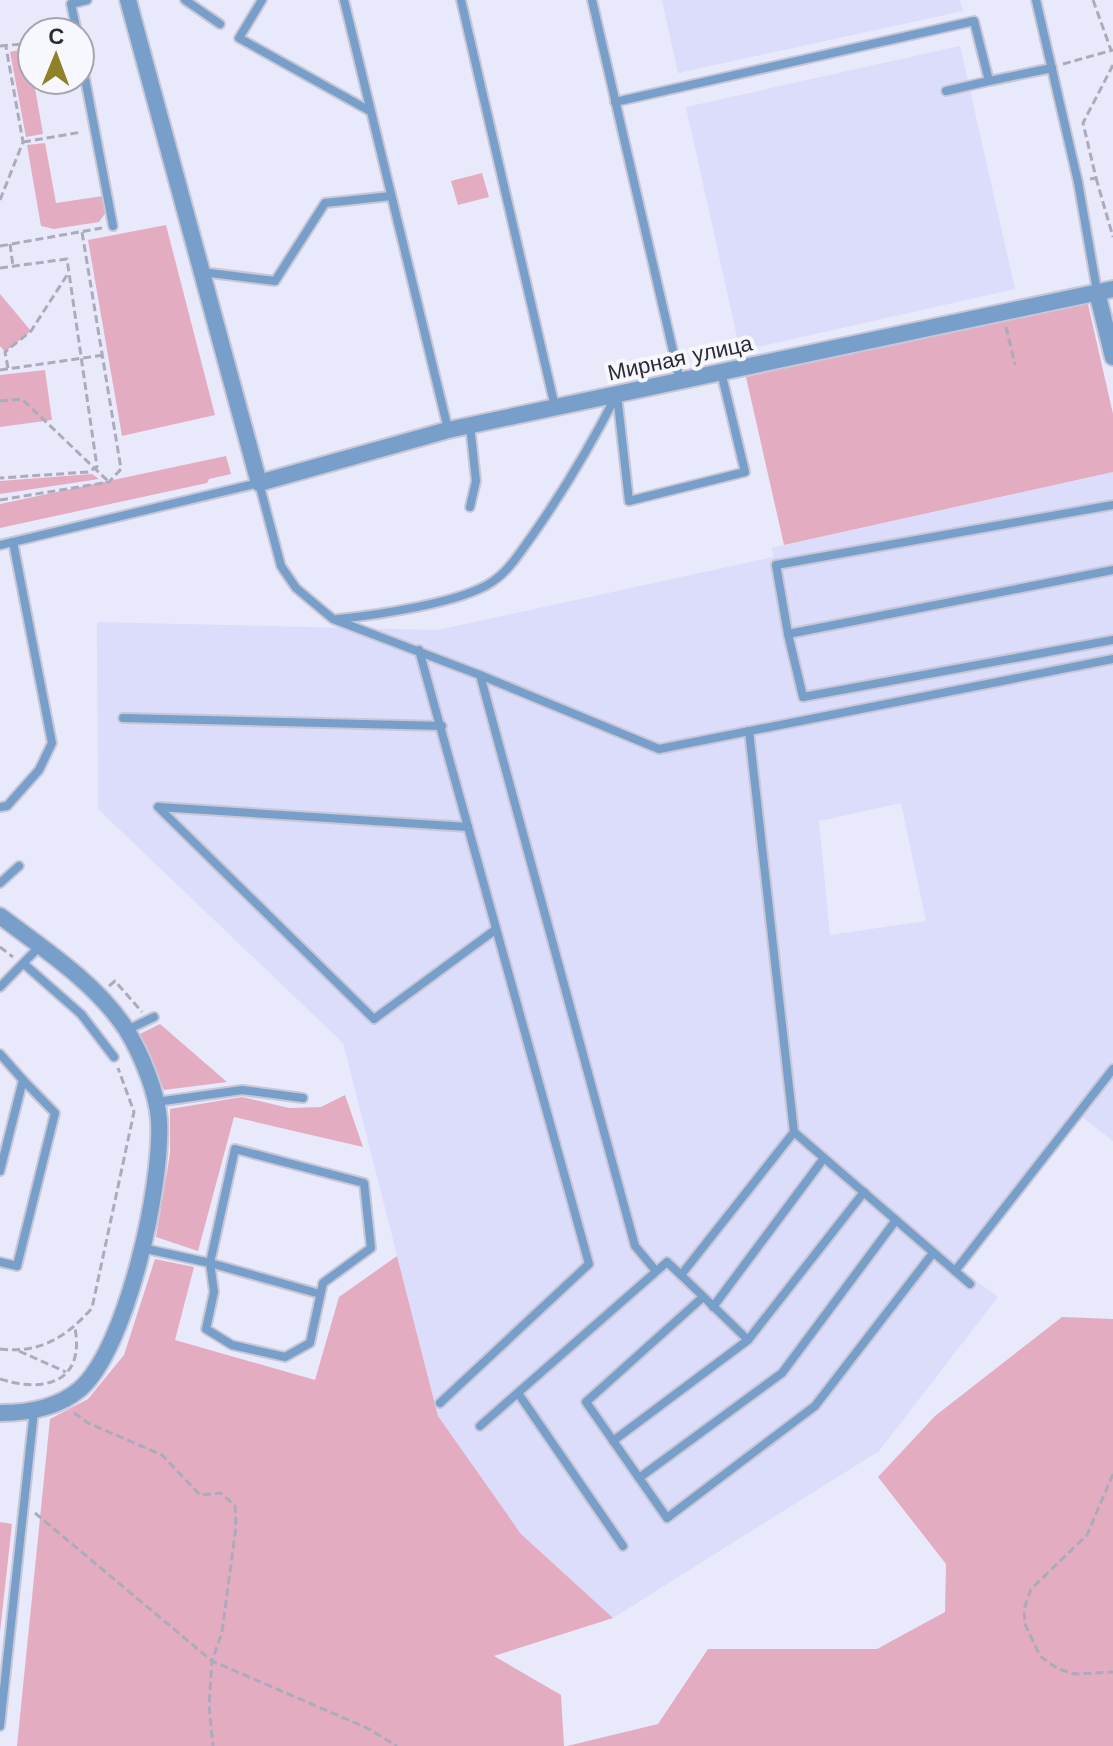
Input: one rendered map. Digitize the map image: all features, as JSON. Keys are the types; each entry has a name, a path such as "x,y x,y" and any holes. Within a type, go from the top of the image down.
{"street":[{"path":"128,0 259,483"},
{"path":"1105,290 1113,357"},
{"name":"Мирная улица","path":"259,483 448,430 1105,290"},
{"path":"0,916 98,996 127,1030 156,1102 159,1147 141,1247 116,1336 103,1361 80,1388 60,1402 34,1411 0,1413"}],"lane":[{"path":"74,16 71,4 87,0"},
{"path":"185,0 220,24"},
{"path":"262,0 239,38 370,111"},
{"path":"344,0 448,430"},
{"path":"461,0 555,407"},
{"path":"592,0 680,381"},
{"path":"1036,0 1105,290"},
{"path":"615,102 974,21 989,81"},
{"path":"946,91 1052,68"},
{"path":"88,96 113,226"},
{"path":"201,272 275,281 325,203 391,196"},
{"path":"617,394 629,501 745,472 721,372"},
{"path":"333,619 366,616 473,593 493,581 510,566 575,475 617,394"},
{"path":"470,425 476,481 470,507"},
{"path":"0,545 259,483 281,566 296,588 333,619 419,650 659,749 1113,659"},
{"path":"1113,505 776,565 803,697 1113,640"},
{"path":"0,807 7,806 39,770 52,743 13,542"},
{"path":"788,634 1113,570"},
{"path":"419,650 589,1264 440,1403"},
{"path":"480,675 635,1246 656,1271"},
{"path":"123,718 442,726"},
{"path":"749,731 794,1132 970,1284"},
{"path":"468,827 158,807 374,1019 495,930"},
{"path":"0,883 19,866"},
{"path":"0,987 40,946"},
{"path":"24,964 81,1014 114,1057"},
{"path":"127,1030 154,1017"},
{"path":"0,1054 55,1113 17,1266 0,1262"},
{"path":"955,1271 1113,1069"},
{"path":"0,1171 23,1080"},
{"path":"156,1102 242,1090 303,1098"},
{"path":"681,1275 794,1132"},
{"path":"235,1149 364,1183 371,1248 323,1283 310,1343 285,1357 232,1345 206,1329 214,1292 210,1263 235,1149"},
{"path":"713,1307 824,1158"},
{"path":"613,1441 748,1340 864,1192"},
{"path":"639,1478 782,1373 896,1220"},
{"path":"141,1247 320,1294"},
{"path":"703,1297 586,1402 667,1518 815,1406 933,1253"},
{"path":"480,1426 667,1262 748,1340"},
{"path":"518,1393 623,1546"},
{"path":"0,1726 34,1411"}],"path":[{"path":"1052,68 1112,50 1093,0"},
{"path":"0,46 16,45"},
{"path":"0,200 23,142 6,47"},
{"path":"1113,65 1083,123 1113,237"},
{"path":"23,142 94,130"},
{"path":"1078,182 1096,178"},
{"path":"0,246 113,226"},
{"path":"0,500 109,482 121,469 82,232"},
{"path":"10,244 13,266"},
{"path":"0,268 67,259 97,467 94,471"},
{"path":"8,368 5,352 31,331 69,272"},
{"path":"1004,319 1015,365"},
{"path":"0,370 104,355"},
{"path":"0,401 22,399 109,482"},
{"path":"0,478 94,471"},
{"path":"0,947 24,964"},
{"path":"0,1349 19,1351 47,1345 75,1328 92,1308 134,1112 114,1057"},
{"path":"0,1379 25,1387 42,1386 67,1373 74,1363 78,1342 75,1328"},
{"path":"19,1351 67,1373"},
{"path":"60,1402 88,1423 162,1455 200,1495 221,1493 235,1506 236,1527 222,1632 212,1661 209,1705 213,1746"},
{"path":"1113,1474 1087,1535 1031,1589 1024,1609 1025,1624 1040,1656 1058,1669 1076,1674 1113,1672"},
{"path":"23,1503 212,1661 367,1728 397,1746"}],"shaded area":[{"path":"662,0 960,0 963,11 678,73"},
{"path":"960,46 1015,289 740,351 686,107"},
{"path":"16,51 16,84 10,52"},
{"path":"18,96 36,96 43,134 26,137"},
{"path":"45,143 56,203 103,196 106,212 99,222 54,229 41,226 27,145"},
{"path":"482,173 489,197 458,205 451,181"},
{"path":"166,225 215,415 122,436 88,240"},
{"path":"0,294 31,331 5,352 0,346"},
{"path":"1087,300 1113,414 1113,472 784,545 746,377"},
{"path":"45,370 52,420 0,427 0,375"},
{"path":"226,456 231,474 209,479 207,483 0,528 0,504"},
{"path":"1113,472 1113,1141 1073,1110 962,1270 998,1297 879,1451 613,1618 521,1534 438,1416 343,1043 98,809 97,622 438,630 773,557 772,548","holes":["901,803 926,921 830,935 819,821"]},
{"path":"92,474 99,479 0,494 0,481"},
{"path":"160,1024 227,1082 164,1090 140,1034"},
{"path":"345,1095 363,1147 234,1117 198,1251 156,1237 170,1154 170,1109 242,1097 289,1108 321,1107"},
{"path":"397,1256 438,1416 521,1534 613,1618 494,1656 561,1695 564,1746 17,1746 50,1419 88,1399 124,1355 155,1259 194,1267 175,1340 315,1380 339,1297"},
{"path":"1062,1317 1113,1319 1113,1746 567,1746 658,1724 708,1649 877,1649 945,1612 946,1564 878,1477 935,1416"},
{"path":"0,1522 12,1524 0,1632"}]}
